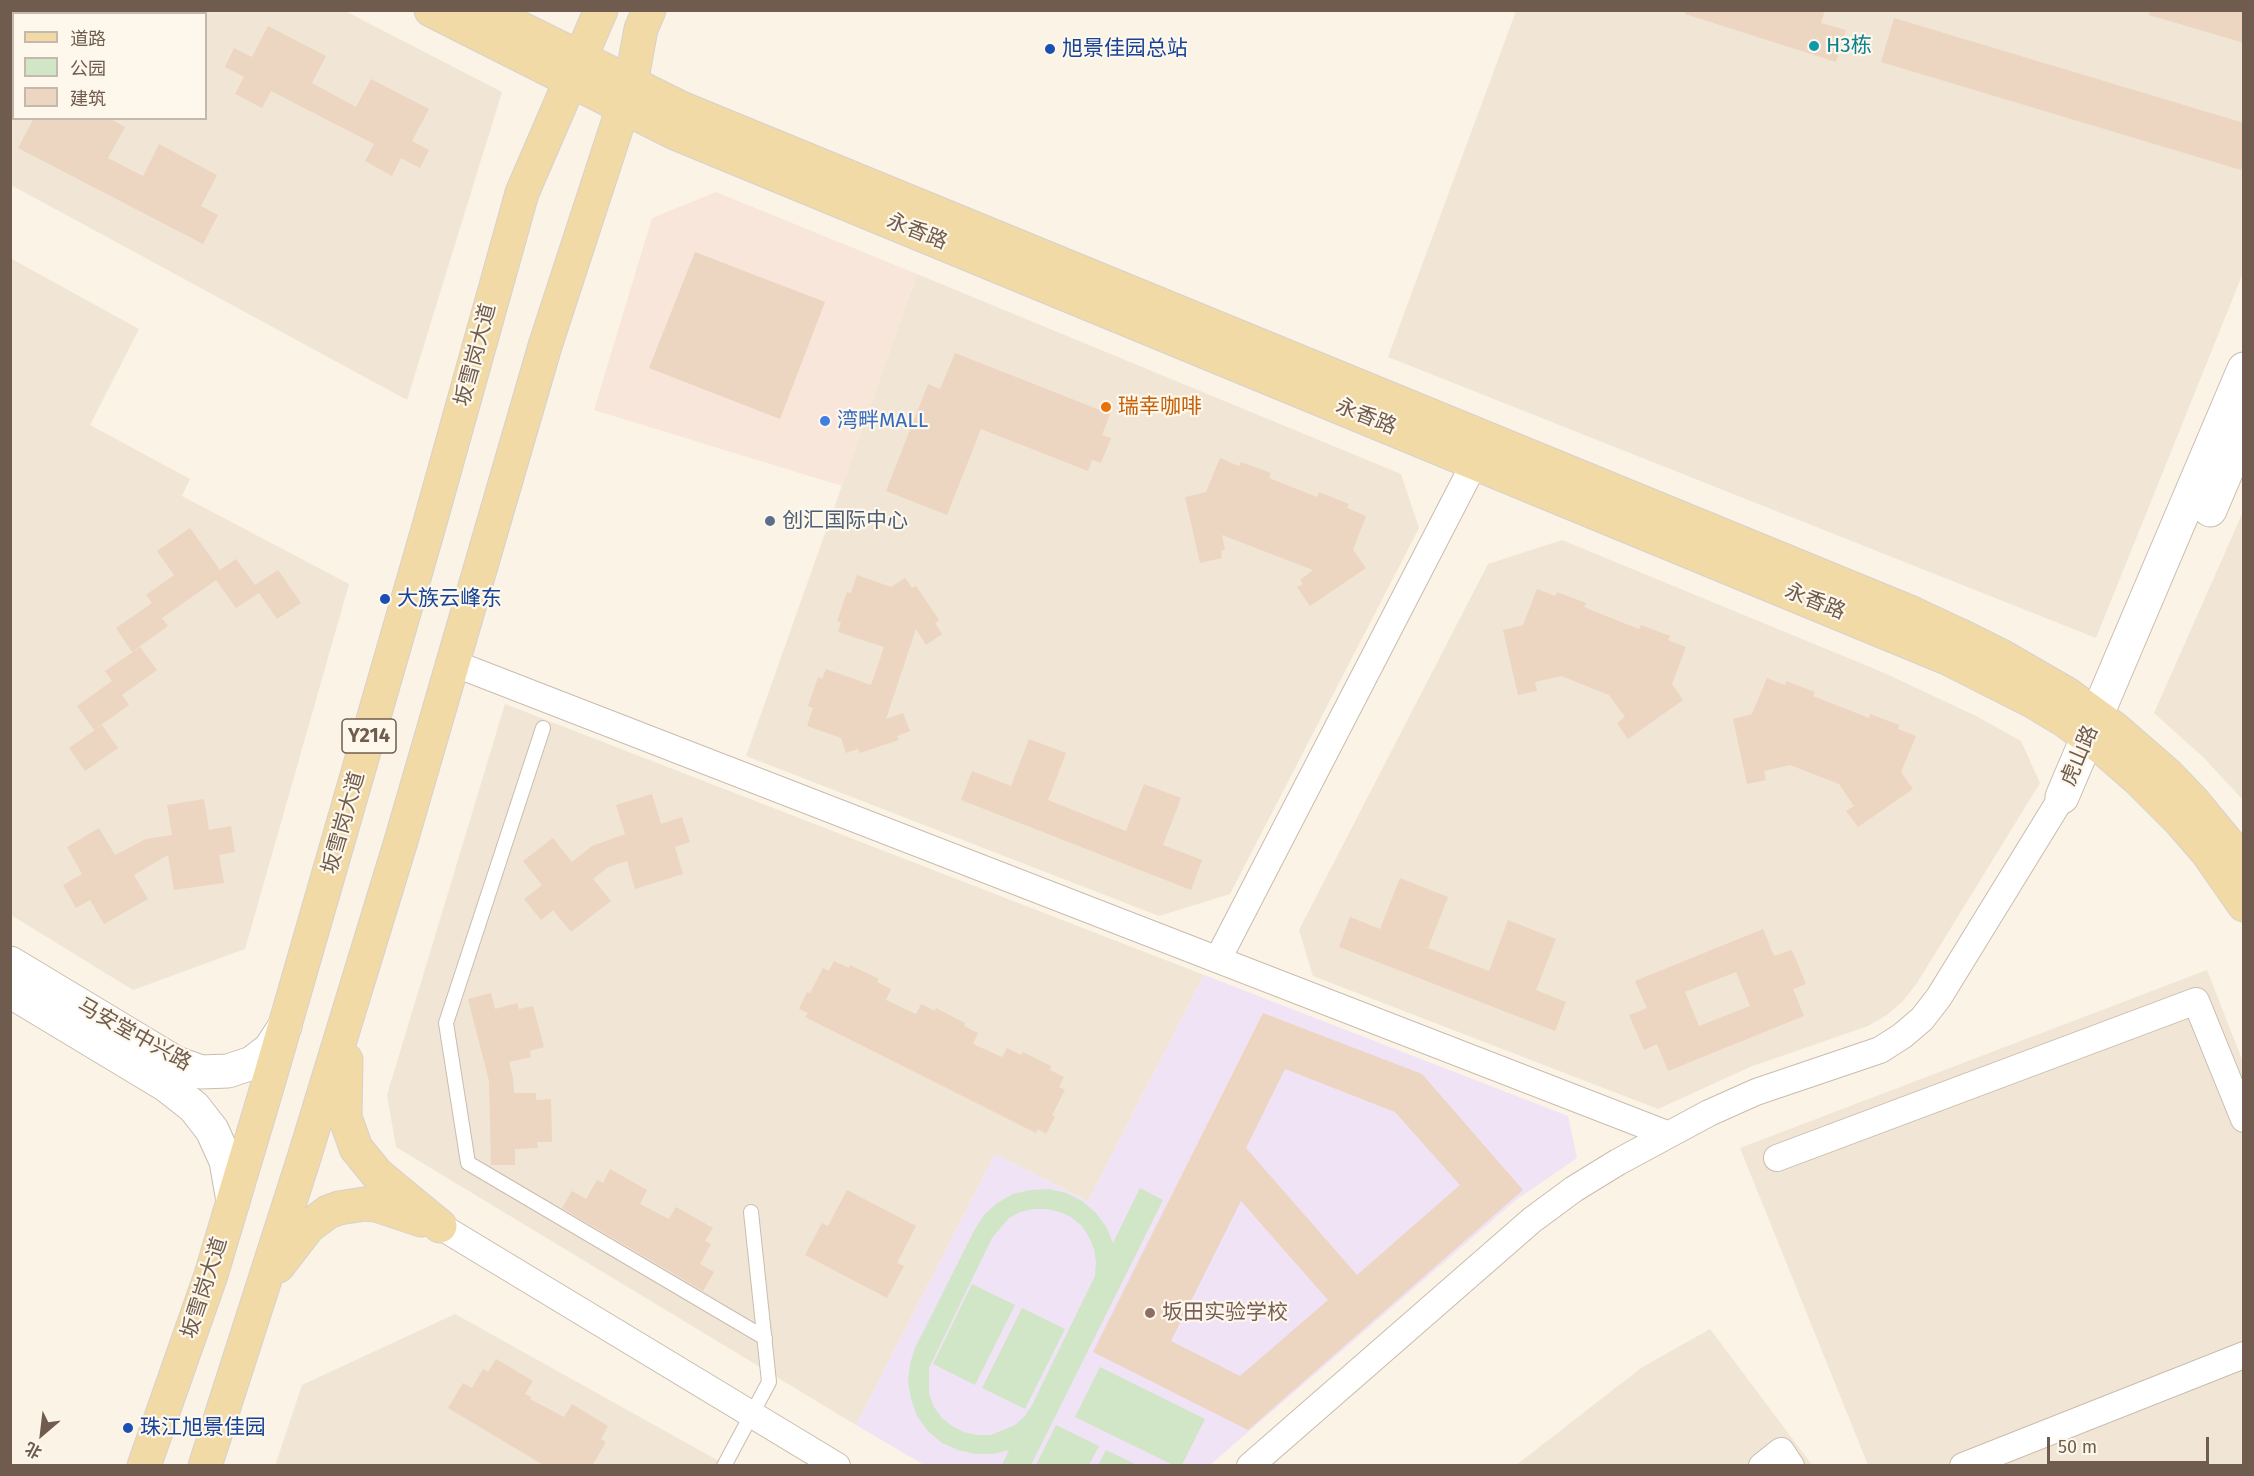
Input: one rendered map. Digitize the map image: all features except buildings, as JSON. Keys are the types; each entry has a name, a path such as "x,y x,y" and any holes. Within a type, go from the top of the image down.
{"main road":[{"name":"永香路","path":"430,10 575,69 627,95 702,117 1912,613 2003,657 2067,694 2102,733 2137,778 2207,852 2244,905"},
{"name":"永香路","path":"484,10 575,69"},
{"name":"坂雪岗大道","path":"144,1466 211,1275 285,1026 522,193 601,10"},
{"name":"Y214","path":"205,1466 401,841 544,346 627,95 641,29 649,10"},
{"name":"永香路","path":"627,95 675,133 1947,658 2102,733 2169,776 2244,862"},
{"path":"348,1014 344,1100 349,1133 356,1148 377,1174 440,1226"},
{"path":"261,1291 308,1227 328,1212 339,1208 364,1204 376,1205 440,1226"}],"street":[{"name":"虎山路","path":"2102,733 2244,369"},
{"name":"虎山路","path":"2062,797 2102,733 2244,430"},
{"path":"1218,959 1475,462"},
{"path":"453,663 1667,1134"},
{"path":"1250,1466 1532,1220 1618,1162 1667,1134 1756,1092 1880,1050 1902,1036 1922,1018 1939,997 2062,797"},
{"name":"马安堂中兴路","path":"10,963 176,1063 201,1072 228,1071 252,1063 270,1049 285,1026"},
{"name":"马安堂中兴路","path":"10,991 166,1085 194,1107 212,1130 226,1161 233,1201"},
{"path":"1777,1158 2196,1002 2244,1119"},
{"path":"440,1226 837,1466"},
{"path":"1963,1466 2244,1355"},
{"path":"1762,1466 1781,1451 1791,1466"}],"lane":[{"path":"543,728 446,1023 468,1163 765,1338"},
{"path":"724,1466 769,1382 751,1212"}],"shaded area":[{"path":"10,11 345,11 502,92 407,400 11,185"},
{"path":"1516,11 2243,11 2243,273 2096,638 1388,357"},
{"path":"716,192 917,274 842,486 594,410 652,218"},
{"path":"10,258 139,329 90,425 190,479 182,496 349,584 245,949 133,990 11,915"},
{"path":"917,274 1401,474 1419,528 1230,894 1159,916 746,756"},
{"path":"2243,512 2243,800 2204,758 2154,713"},
{"path":"1562,540 1882,672 1976,716 2021,741 2040,783 1917,983 1903,1001 1887,1015 1868,1026 1750,1067 1658,1109 1313,976 1299,930 1488,564"},
{"path":"505,704 1204,975 1088,1201 995,1154 856,1425 396,1147 387,1095"},
{"path":"2207,970 2243,1062 2243,1465 1868,1465 1740,1148"},
{"name":"坂田实验学校","path":"1204,975 1568,1116 1577,1158 1516,1200 1210,1465 924,1465 856,1425 995,1154 1088,1201"},
{"path":"455,1314 726,1465 275,1466 302,1385"},
{"path":"1710,1329 1812,1465 1515,1466 1641,1368"}],"green space":[{"path":"1140,1188 1163,1200 1031,1465 1002,1465 1009,1450 993,1454 975,1454 942,1443 928,1431 917,1416 911,1399 908,1382 910,1364 915,1348 984,1215 997,1203 1013,1194 1048,1189 1066,1193 1082,1201 1096,1213 1107,1228 1113,1243","holes":["1046,1209 1071,1217 1082,1226 1094,1249 1095,1276 1025,1416 1015,1425 991,1435 964,1432 942,1418 934,1407 929,1394 929,1368 992,1238 1009,1218 1020,1212"]},
{"path":"972,1284 1015,1305 975,1385 933,1364"},
{"path":"1022,1308 1065,1329 1025,1409 982,1388"},
{"path":"1100,1367 1205,1419 1182,1465 1173,1465 1075,1417"},
{"path":"1056,1425 1099,1446 1089,1465 1036,1465"},
{"path":"1106,1450 1137,1465 1098,1465"}],"place":[{"name":"H3栋","path":"1814,46"},
{"name":"旭景佳园总站","path":"1050,49"},
{"name":"瑞幸咖啡","path":"1106,407"},
{"name":"湾畔MALL","path":"825,421"},
{"name":"创汇国际中心","path":"770,521"},
{"name":"大族云峰东","path":"385,599"},
{"name":"坂田实验学校","path":"1150,1313"},
{"name":"珠江旭景佳园","path":"128,1428"}]}
